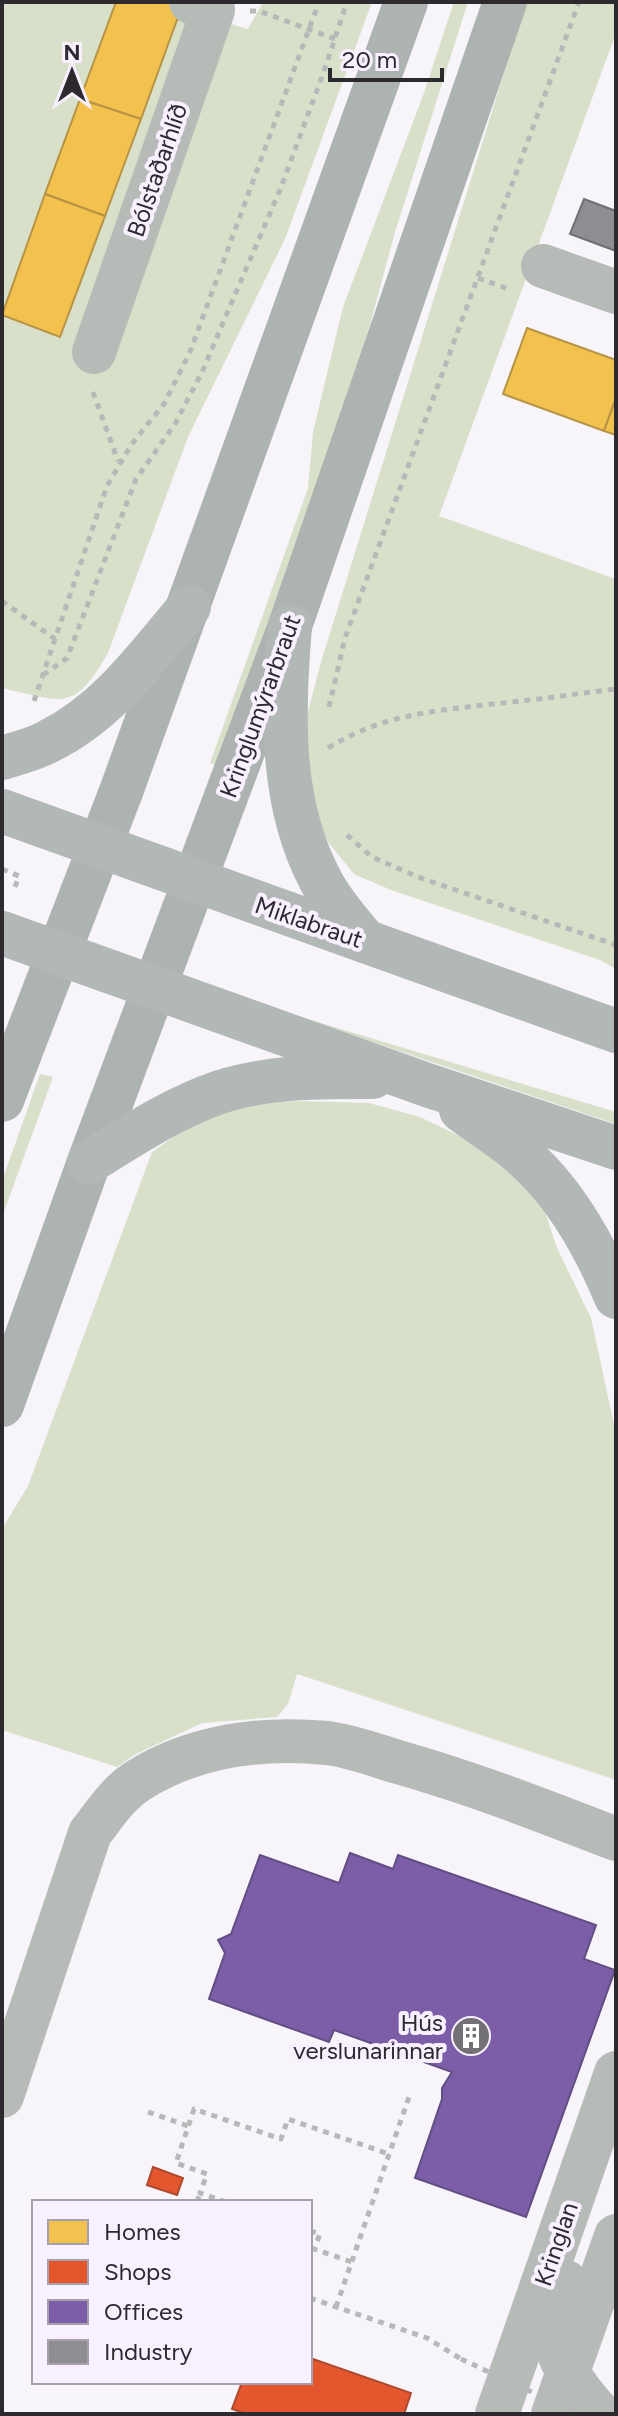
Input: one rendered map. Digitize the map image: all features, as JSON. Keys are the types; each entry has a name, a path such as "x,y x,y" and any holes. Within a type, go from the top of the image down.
{"highway":[{"path":"2,758 50,741 88,715 128,680 189,607"},
{"path":"290,626 284,744 292,801 320,881 365,941"},
{"name":"Miklabraut","path":"2,811 616,1031"},
{"path":"2,933 416,1081 616,1148"},
{"path":"89,1162 184,1107 238,1087 325,1077 416,1081 518,1152 551,1187 600,1259 616,1297"}],"main road":[{"path":"2,1100 189,607 406,2"},
{"name":"Kringlumýrarbraut","path":"2,1405 89,1162 290,626 505,2"}],"street":[{"name":"Bólstaðarhlíð","path":"94,352 202,6"},
{"path":"543,266 616,292"},
{"path":"2,2096 90,1833 116,1800 138,1780 185,1758 230,1745 273,1741 330,1743 461,1780 616,1839"},
{"name":"Kringlan","path":"497,2414 616,2073"},
{"path":"576,2399 554,2336 554,2318 594,2192 601,2116"},
{"path":"576,2399 598,2288 616,2236"},
{"path":"598,2288 600,2312 608,2332 616,2340"},
{"path":"576,2399 616,2406"}],"path":[{"path":"319,2 190,352 164,404 119,462 98,508 43,676 67,658 136,479 175,424 203,370 280,190 347,2"},
{"path":"326,720 345,638 579,2"},
{"path":"202,6 259,11 335,39"},
{"path":"94,352 89,380 119,462"},
{"path":"2,601 55,639"},
{"path":"321,743 320,753 381,721 420,712 616,689"},
{"path":"342,828 372,857 418,877 591,937 616,942"},
{"path":"2,869 19,876 15,887"},
{"path":"336,2307 409,2097"},
{"path":"198,2200 207,2174 176,2163 194,2109 281,2139 288,2119 389,2154"},
{"path":"148,2112 188,2126"},
{"path":"200,2193 220,2200"},
{"path":"312,2232 320,2234 314,2249 352,2262"},
{"path":"312,2299 427,2338 461,2359 576,2399"}],"green space":[{"path":"2,2 155,2 248,29 263,2 372,2 285,239 188,437 108,653 86,686 76,694 53,699 2,688"},
{"path":"454,2 468,2 395,232 350,399 227,769 210,763 308,488 313,432 343,307 424,93"},
{"path":"526,2 616,2 616,33 439,516 616,579 616,969 600,960 391,890 354,874 328,842 305,794 303,731 321,662"},
{"path":"268,1007 616,1112 616,1124"},
{"path":"40,1074 53,1077 2,1217 2,1181"},
{"path":"252,1103 369,1103 420,1117 468,1140 522,1183 544,1209 557,1248 591,1318 616,1434 616,1780 297,1674 288,1704 277,1717 202,1723 134,1755 117,1767 2,1730 2,1529 28,1486 152,1152 210,1111"}],"building: Homes":[{"path":"116,2 172,2 182,6 141,119 80,99"},
{"path":"80,99 141,119 105,216 45,194"},
{"path":"45,194 105,216 60,337 2,315"},
{"path":"527,328 616,360 616,398 604,431 503,394"},
{"path":"616,398 616,435 604,431"}],"building: Shops":[{"path":"153,2167 183,2178 177,2195 147,2185"},
{"path":"312,2359 411,2393 404,2414 246,2414 232,2409 241,2384 312,2384"}],"building: Offices":[{"name":"Hús verslunarinnar","path":"350,1853 393,1869 398,1855 596,1925 584,1959 615,1970 526,2217 415,2178 442,2099 442,2088 452,2072 334,2030 329,2042 209,1999 225,1953 218,1940 231,1934 260,1855 339,1883"}],"building: Industry":[{"path":"584,199 616,211 616,251 570,234"}],"place":[{"name":"Hús verslunarinnar","path":"471,2036"}]}
